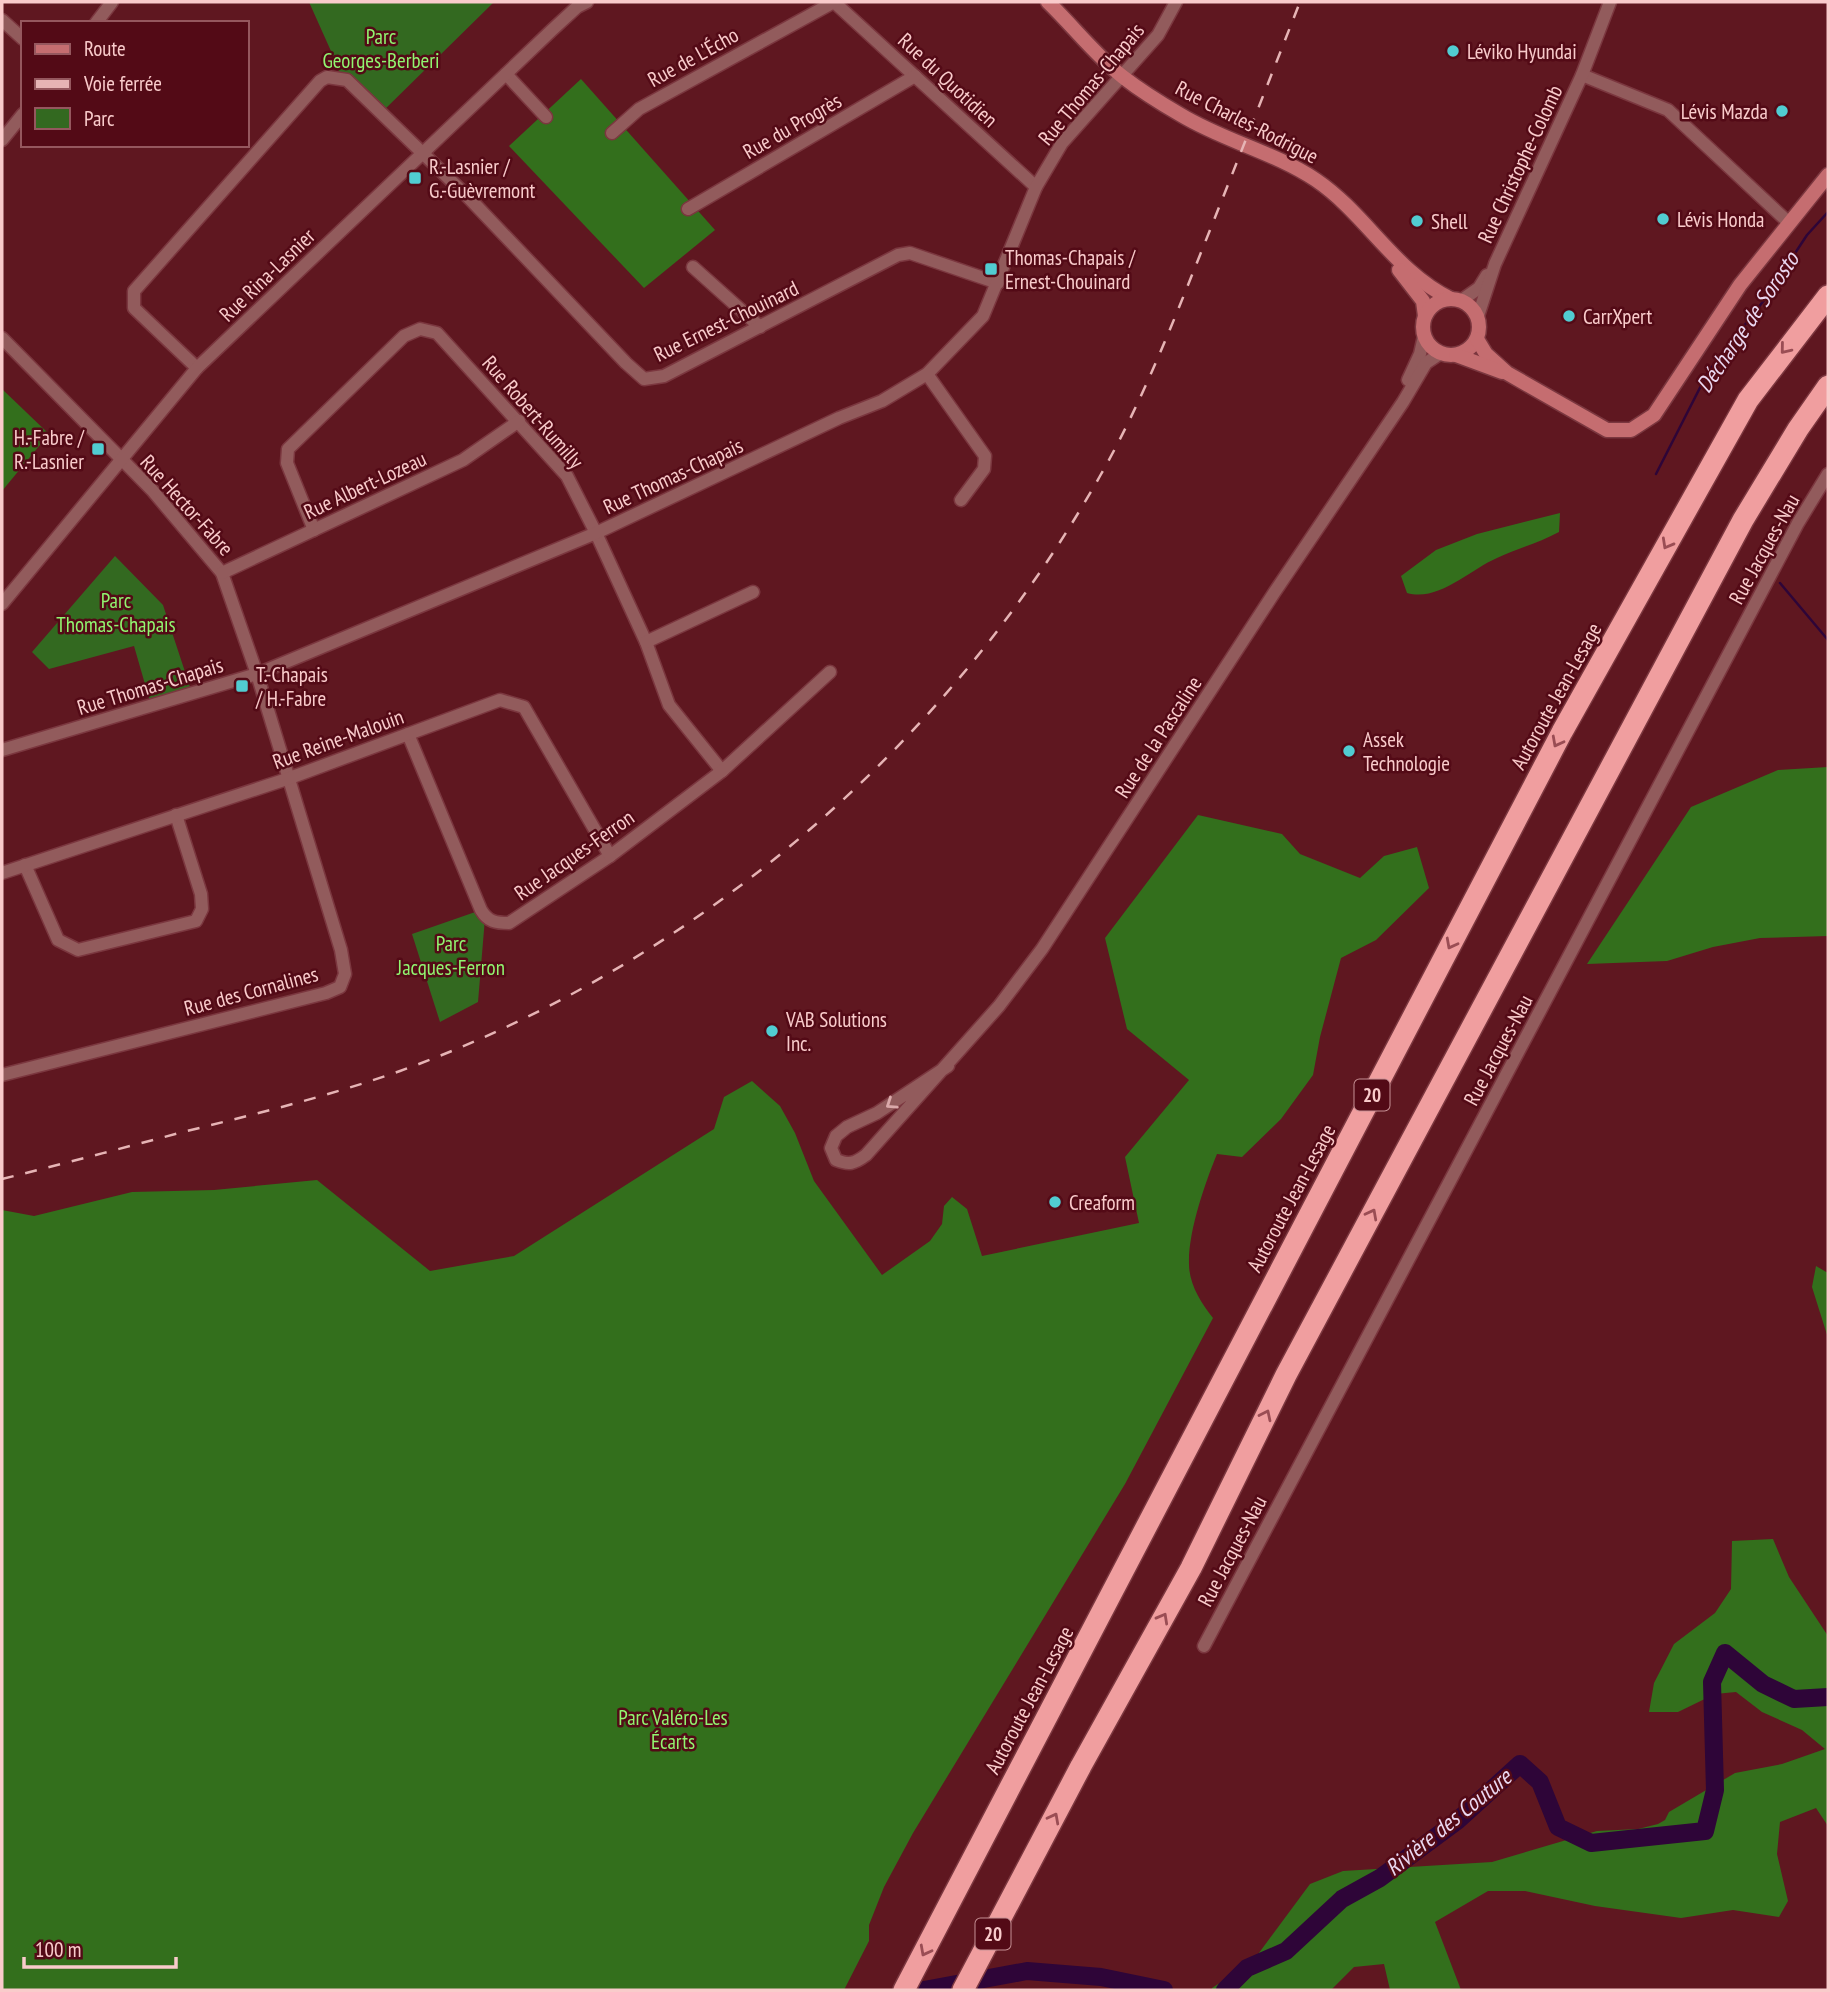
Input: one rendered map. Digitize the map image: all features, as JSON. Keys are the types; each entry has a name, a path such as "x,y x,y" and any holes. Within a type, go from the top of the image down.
{"highway":[{"name":"Autoroute Jean-Lesage","path":"904,1990 1562,732 1748,400 1828,296"},
{"name":"20","path":"963,1990 1081,1766 1191,1568 1286,1375 1743,520 1798,429 1828,386"}],"street":[{"path":"98,21 112,2"},
{"name":"Rue du Quotidien","path":"834,2 1036,187"},
{"name":"Rue de L'Écho","path":"612,133 639,109 834,2"},
{"name":"Rue Charles-Rodrigue","path":"1048,2 1123,77 1183,117 1292,165 1316,180 1335,195 1393,256 1426,285 1456,299"},
{"name":"Rue Thomas-Chapais","path":"2,750 257,674 596,533 839,418 882,401 927,374 983,316 1036,187 1062,143 1158,35 1176,2"},
{"name":"Rue Christophe-Colomb","path":"1478,316 1495,264 1582,75 1610,2"},
{"name":"Rue Rina-Lasnier","path":"2,604 197,369 579,4"},
{"path":"2,19 21,37"},
{"path":"506,74 546,117"},
{"path":"1582,75 1668,110 1788,222"},
{"name":"Rue du Progrès","path":"688,209 915,76"},
{"path":"197,369 134,308 134,291 320,81 327,77 347,80 422,154"},
{"path":"2,140 21,116"},
{"name":"Rue Ernest-Chouinard","path":"422,154 469,198 626,363 645,379 664,376 898,255 910,253 998,283"},
{"path":"1477,339 1486,354 1507,373 1607,430 1631,429 1654,415 1740,285 1828,175"},
{"name":"Rue Charles-Rodrigue","path":"1393,256 1398,269 1423,301 1425,316"},
{"name":"Rue Christophe-Colomb","path":"1456,299 1479,288 1495,264"},
{"path":"693,267 760,327"},
{"path":"1448,354 1467,351 1477,339 1480,329 1478,316 1471,306 1456,299 1435,303 1425,316 1424,335 1433,349 1494,370 1507,373"},
{"name":"Rue Robert-Rumilly","path":"314,530 287,463 288,449 404,336 420,329 437,334 567,476 646,642 669,705 722,771"},
{"name":"Rue de la Pascaline","path":"1388,422 1420,354 1424,335"},
{"name":"Rue Hector-Fabre","path":"2,338 152,489 222,573 257,674 287,779"},
{"name":"Rue de la Pascaline","path":"948,1066 877,1113 847,1127 836,1136 831,1148 835,1160 847,1164 866,1156 948,1066 999,1006 1042,949 1403,402 1426,363 1448,354"},
{"path":"927,374 985,456 984,468 961,500"},
{"name":"Rue Albert-Lozeau","path":"222,573 463,460 519,421"},
{"name":"Rue Jacques-Nau","path":"1204,1646 1798,523 1828,474"},
{"path":"646,642 753,592"},
{"name":"Rue Jacques-Ferron","path":"408,734 485,918 495,923 509,923 610,856 722,771 830,672"},
{"name":"Rue Reine-Malouin","path":"2,873 287,779 500,700 524,707 610,856"},
{"name":"Rue des Cornalines","path":"2,1075 326,993 340,987 345,974 341,950 287,779"},
{"path":"24,865 58,940 78,950 196,920 202,909 201,894 176,815"}],"green space":[{"name":"Parc Georges-Berberi","path":"309,2 494,2 380,114 337,77 339,69"},
{"path":"581,79 715,230 644,288 509,146"},
{"path":"2,389 49,434 2,491"},
{"path":"1560,513 1559,532 1486,563 1442,589 1419,595 1407,593 1401,576 1436,550 1477,534"},
{"name":"Parc Thomas-Chapais","path":"115,556 163,605 192,693 151,705 134,646 49,669 32,652"},
{"path":"1828,767 1828,936 1760,938 1713,947 1667,961 1587,964 1691,807 1778,770"},
{"name":"Parc Valéro-Les Écarts","path":"1198,815 1282,834 1300,854 1360,878 1384,856 1417,847 1429,888 1376,940 1341,958 1313,1075 1281,1119 1242,1157 1217,1154 1194,1223 1189,1251 1191,1279 1196,1293 1213,1318 1125,1484 913,1833 884,1887 869,1925 869,1941 844,1990 2,1990 2,1210 34,1216 132,1192 214,1190 317,1180 430,1271 514,1256 714,1129 724,1097 752,1081 780,1106 795,1133 814,1181 882,1275 930,1241 942,1224 944,1206 952,1197 967,1209 982,1256 1139,1223 1125,1157 1189,1080 1127,1029 1105,938"},
{"name":"Parc Jacques-Ferron","path":"481,910 485,918 478,1002 440,1022 412,934"},
{"path":"1816,1266 1828,1273 1828,1338 1812,1287"},
{"path":"1773,1539 1789,1577 1828,1636 1828,1826 1816,1808 1780,1822 1777,1854 1788,1901 1779,1917 1733,1910 1681,1918 1595,1906 1525,1891 1488,1891 1435,1922 1461,1990 1390,1990 1384,1964 1354,1967 1331,1990 1212,1990 1253,1961 1310,1884 1343,1871 1492,1862 1597,1831 1638,1829 1658,1824 1665,1820 1669,1812 1735,1773 1782,1764 1825,1749 1802,1730 1762,1712 1736,1692 1715,1694 1678,1712 1649,1712 1654,1683 1674,1644 1715,1613 1731,1589 1732,1541"}],"waterway":[{"name":"Décharge de Sorosto","path":"1656,474 1708,372 1765,299 1807,235 1828,212"},
{"name":"Décharge de Sorosto","path":"1780,583 1828,640"},
{"name":"Rivière des Couture","path":"1225,1990 1247,1968 1286,1951 1342,1899 1380,1878 1457,1821 1520,1764 1540,1782 1558,1827 1591,1843 1705,1831 1715,1790 1712,1682 1725,1653 1763,1684 1794,1699 1828,1697"},
{"name":"Rivière des Couture","path":"924,1990 1027,1971 1101,1977 1164,1990"}],"railway":[{"path":"2,1179 346,1089 400,1071 508,1026 612,972 710,908 802,836 888,756 967,669 1038,575 1100,476 1166,339 1300,2"}],"place":[{"name":"Léviko Hyundai","path":"1453,51"},
{"name":"Lévis Mazda","path":"1782,111"},
{"name":"R.-Lasnier / G.-Guèvremont","path":"415,178"},
{"name":"Lévis Honda","path":"1663,219"},
{"name":"Shell","path":"1417,221"},
{"name":"Thomas-Chapais / Ernest-Chouinard","path":"991,269"},
{"name":"CarrXpert","path":"1569,316"},
{"name":"H.-Fabre / R.-Lasnier","path":"98,449"},
{"name":"T.-Chapais / H.-Fabre","path":"242,686"},
{"name":"Assek Technologie","path":"1349,751"},
{"name":"VAB Solutions Inc.","path":"772,1031"},
{"name":"Creaform","path":"1055,1202"}]}
